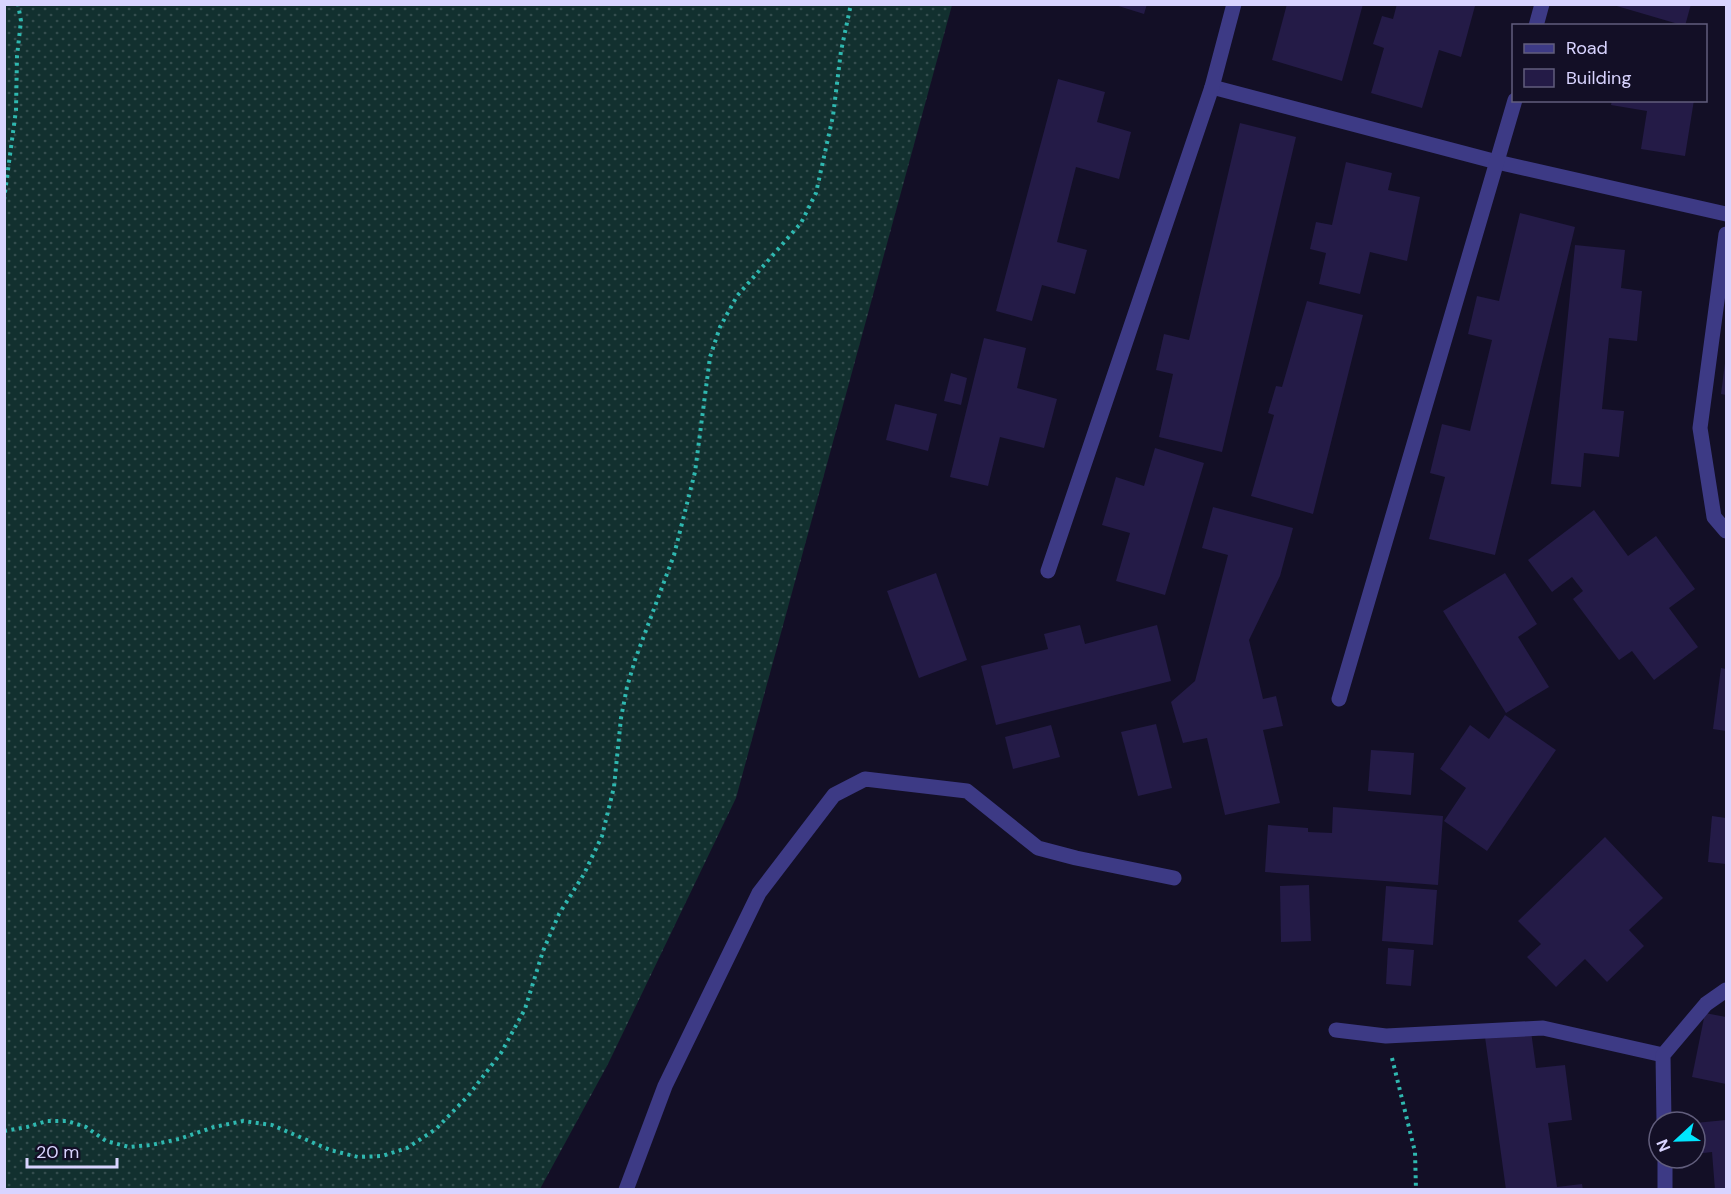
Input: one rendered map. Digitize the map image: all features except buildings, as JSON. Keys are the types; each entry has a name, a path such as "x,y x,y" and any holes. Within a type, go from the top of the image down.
{"street":[{"path":"1048,571 1212,87 1234,4"},
{"path":"1537,24 1542,4"},
{"path":"1212,87 1497,162 1726,214"},
{"path":"1340,699 1514,102"},
{"path":"1726,234 1700,428 1714,517 1726,531"},
{"path":"626,1190 665,1086 759,893 834,795 865,779 967,791 1038,848 1174,878"},
{"path":"1664,1110 1663,1055 1706,1004 1726,990"},
{"path":"1336,1030 1386,1036 1544,1028 1663,1055"},
{"path":"1665,1170 1665,1190"}],"path":[{"path":"4,200 16,110 17,56 21,21 18,4"},
{"path":"4,1131 47,1121 68,1121 86,1127 106,1141 129,1147 152,1145 243,1121 272,1125 330,1150 348,1155 382,1156 407,1148 436,1129 468,1096 501,1053 525,1009 543,951 559,914 584,874 602,836 614,787 621,718 627,687 674,555 695,472 710,357 720,327 737,296 801,223 816,193 833,116 841,51 851,4"},
{"path":"1386,1036 1414,1152 1416,1190"}],"green space":[{"path":"5,4 952,5 736,798 608,1064 540,1189 5,1189"}]}
